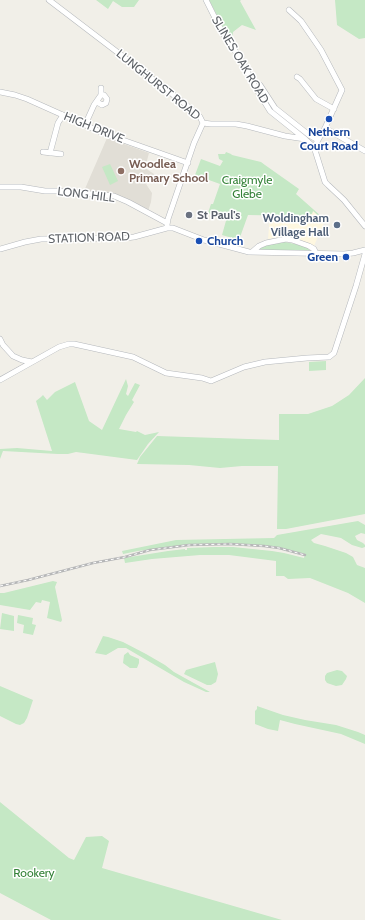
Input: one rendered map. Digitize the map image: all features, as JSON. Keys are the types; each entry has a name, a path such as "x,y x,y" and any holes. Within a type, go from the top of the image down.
{"street":[{"name":"LUNGHURST ROAD","path":"49,0 184,103 200,117 204,123 236,124 285,136 305,139"},
{"name":"SLINES OAK ROAD","path":"206,0 222,32 240,58 257,90 270,110 314,147 326,182 344,200 365,226"},
{"path":"289,10 301,21 321,50 342,90 325,128 314,147"},
{"path":"297,77 316,99 334,109"},
{"path":"260,85 275,108 309,135 318,140"},
{"path":"85,125 102,95 101,88"},
{"name":"HIGH DRIVE","path":"0,92 27,99 103,133 188,163"},
{"path":"97,102 100,105 104,105 106,103 107,99 104,95 102,95"},
{"path":"50,153 58,123 63,115"},
{"path":"167,225 185,167 188,163 194,143 204,123"},
{"path":"325,128 365,151"},
{"path":"43,152 61,154"},
{"name":"LONG HILL","path":"0,187 21,187 45,191 114,196 128,202 167,225"},
{"name":"STATION ROAD","path":"0,249 41,239 134,237 167,225 220,245 252,252 348,254 365,250"},
{"path":"252,252 259,246 266,243 286,239 309,246 314,249 316,253"},
{"path":"0,380 59,347 74,344 133,357 166,373 202,378 211,381 244,367 265,362 329,357 334,353 365,254"},
{"path":"0,339 3,346 13,356 32,362"}],"shaded area":[{"name":"Woodlea Primary School","path":"107,138 149,153 145,168 154,174 151,180 146,184 152,193 148,211 115,194 84,191"},
{"path":"313,210 321,218 319,221 324,223 314,246 287,235 268,239 270,215 299,216 312,214"}],"green space":[{"path":"96,0 139,0 134,7 122,7 113,1 108,9"},
{"path":"209,0 241,0 240,1 256,30 242,25 233,32 232,44"},
{"path":"335,0 365,0 365,38 359,39 337,25"},
{"name":"Craigmyle Glebe","path":"226,152 232,155 261,162 299,189 296,194 322,217 321,218 313,211 312,214 299,216 248,215 239,240 222,235 229,210 225,219 208,213 220,184 195,175 201,159 220,166 223,161 219,159 218,154 225,154"},
{"path":"110,164 118,181 110,185 102,167"},
{"path":"285,242 300,245 308,248 310,251 257,250 267,245"},
{"path":"326,361 326,370 309,371 309,362"},
{"path":"365,378 365,514 286,529 277,529 278,466 242,466 220,468 189,465 137,464 140,457 157,436 279,440 279,414 308,414 332,406 349,395"},
{"path":"126,379 128,386 126,394 128,396 135,383 140,385 132,400 134,402 119,429 137,431 145,435 159,432 148,444 137,460 76,452 58,454 3,451 0,459 0,449 17,448 52,451 36,401 43,395 47,400 55,392 75,382 89,421 102,430"},
{"path":"358,521 365,525 365,534 361,533 355,536 357,540 365,545 365,547 362,548 352,545 341,538 321,534 311,540 314,543 346,553 353,557 357,565 365,568 365,603 348,593 310,578 288,579 284,576 276,576 276,561 229,555 200,555 125,563 124,558 168,551 187,550 187,548 233,547 272,551 304,558 305,554 290,550 233,543 189,544 123,554 122,551 176,540 274,538 277,535"},
{"path":"53,581 57,582 55,587 62,620 61,622 47,618 50,602 42,600 41,603 36,602 30,610 0,605 0,593"},
{"path":"2,613 14,616 14,631 0,629"},
{"path":"18,615 33,618 32,624 36,625 33,635 23,633 24,625 17,623"},
{"path":"103,636 123,642 146,654 210,692 206,692 184,682 126,648 118,648 106,655 95,653"},
{"path":"128,652 130,655 139,659 137,668 130,668 123,663 124,655"},
{"path":"215,662 218,674 216,682 211,685 207,685 184,674 186,670"},
{"path":"337,670 342,671 347,676 342,685 336,686 327,683 325,676 327,673"},
{"path":"0,686 33,700 24,723 20,725 16,724 0,716"},
{"path":"257,706 283,715 336,725 358,732 365,735 365,744 341,734 280,720 278,731 268,729 255,724 255,711"},
{"name":"Rookery","path":"0,802 69,858 74,860 86,837 102,836 109,841 102,868 282,920 51,920 0,893"}],"railway":[{"path":"0,586 150,550 189,545 230,544 264,546 279,548 305,555"}],"place":[{"name":"Nethern Court Road","path":"329,119"},
{"name":"Woodlea Primary School","path":"121,171"},
{"name":"St Paul's","path":"189,215"},
{"name":"Woldingham Village Hall","path":"337,225"},
{"name":"Church","path":"199,241"},
{"name":"Green","path":"346,257"}]}
